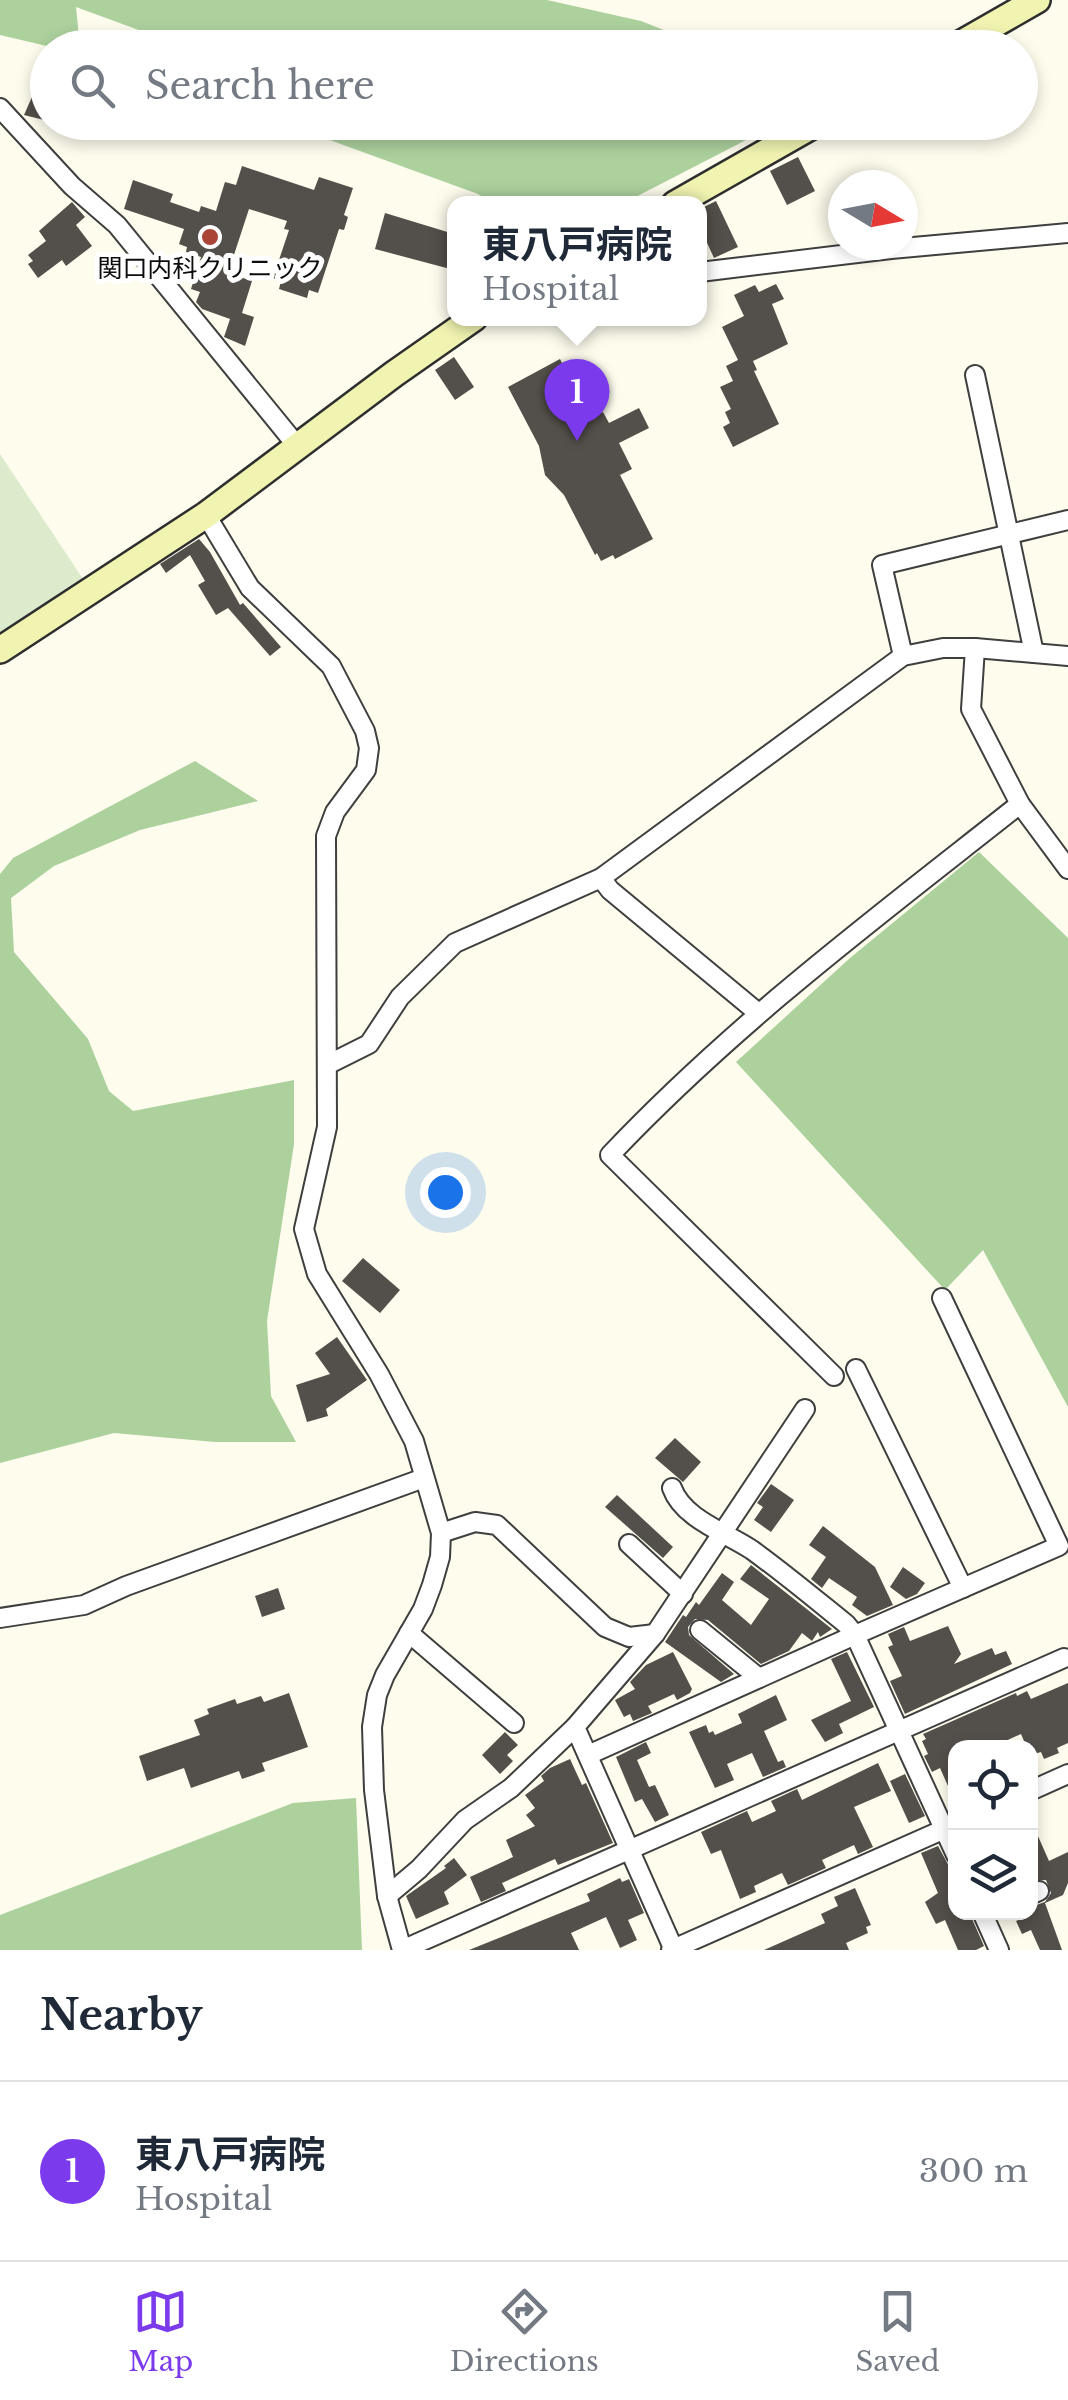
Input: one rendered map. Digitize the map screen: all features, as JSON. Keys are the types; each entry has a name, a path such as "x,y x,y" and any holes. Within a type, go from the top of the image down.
{"street":[{"path":"984,30 1037,0"},
{"path":"0,108 72,186 117,226 298,447"},
{"path":"689,196 787,140"},
{"path":"707,271 1068,233"},
{"path":"0,650 206,514 463,326"},
{"path":"975,375 1034,653"},
{"path":"206,514 250,588 332,666 365,730 369,748 366,770 335,812 326,836 326,1128 304,1230 318,1274 414,1442 441,1534 440,1557 432,1585 377,1695 372,1726 374,1790 387,1896 402,1950 1064,1658"},
{"path":"903,656 882,565 1068,520"},
{"path":"327,1065 369,1044 400,997 456,942 601,878 903,656 942,648 1068,656"},
{"path":"975,648 970,709 1020,804 1068,870"},
{"path":"834,1376 610,1155 757,1012 1020,804"},
{"path":"601,878 610,890 757,1012"},
{"path":"588,1755 1059,1546 942,1298"},
{"path":"856,1370 964,1588"},
{"path":"387,1896 465,1820 511,1788 575,1727 655,1634 805,1409"},
{"path":"0,1618 84,1604 424,1478"},
{"path":"672,1488 679,1501 722,1534 755,1552 846,1624 948,1823"},
{"path":"441,1534 475,1522 497,1526 605,1626 629,1637 655,1634"},
{"path":"629,1544 684,1594"},
{"path":"700,1630 759,1678"},
{"path":"409,1633 514,1724"},
{"path":"575,1727 673,1950 948,1828"},
{"path":"1038,1787 1068,1774"},
{"path":"987,1920 998,1950"}],"green space":[{"path":"0,0 547,0 641,21 664,30 139,30 76,7 78,30 30,30 30,42 0,35"},
{"path":"330,140 746,140 638,196 478,194"},
{"path":"0,454 83,579 0,632"},
{"path":"195,761 258,801 140,830 54,866 11,898 14,952 88,1039 109,1091 133,1111 294,1080 294,1144 267,1321 271,1396 296,1442 215,1442 114,1433 0,1463 0,874 13,858"},
{"path":"979,852 1068,938 1068,1407 983,1250 945,1290 736,1062 850,958"},
{"path":"356,1798 362,1950 0,1950 0,1915 293,1803"}],"building":[{"path":"798,157 815,191 787,205 770,171"},
{"name":"関口内科クリニック","path":"242,166 314,190 319,177 353,188 344,215 348,217 344,230 339,229 318,293 309,290 307,298 279,289 281,281 273,278 289,230 284,229 287,221 249,209 228,273 252,281 242,313 254,317 245,346 224,337 230,319 202,309 196,302 200,292 191,289 201,257 186,252 187,247 179,244 184,229 124,209 133,180 173,194 170,202 199,212 201,206 216,211 225,182 236,185"},
{"path":"716,201 738,247 714,258 707,243 707,206"},
{"path":"72,202 85,217 76,225 92,246 66,266 62,260 38,278 28,264 33,261 28,255 46,241 39,231"},
{"path":"385,213 447,232 447,268 375,249"},
{"path":"776,284 784,299 772,304 788,344 753,361 779,424 733,447 723,427 730,423 725,412 731,409 720,387 733,381 726,366 738,360 722,327 744,316 734,295 755,285 759,292"},
{"path":"454,357 474,387 455,400 435,370"},
{"path":"560,359 590,418 603,412 609,423 639,408 649,428 619,443 632,469 620,475 653,539 615,559 613,555 601,561 595,555 564,495 545,475 539,446 508,387"},
{"path":"199,539 240,605 243,603 281,647 270,656 228,608 216,615 198,585 205,581 190,555 166,573 160,564"},
{"path":"363,1258 400,1290 380,1313 342,1281"},
{"path":"337,1337 367,1380 326,1409 328,1416 307,1422 296,1385 330,1374 315,1353"},
{"path":"675,1438 701,1462 683,1482 655,1458"},
{"path":"771,1484 794,1500 771,1532 754,1520 763,1507 757,1503"},
{"path":"617,1495 673,1547 663,1558 605,1507"},
{"path":"823,1526 875,1567 893,1605 867,1616 852,1605 857,1597 829,1578 822,1588 811,1579 826,1557 809,1545"},
{"path":"751,1565 832,1629 820,1637 818,1632 812,1641 802,1633 789,1651 761,1664 708,1620 695,1619 688,1627 689,1635 734,1674 721,1682 665,1642 683,1615 686,1617 696,1602 699,1605 722,1573 734,1582 722,1600 751,1625 769,1599 740,1579"},
{"path":"903,1567 925,1583 917,1594 906,1599 890,1587"},
{"path":"278,1588 285,1609 262,1617 255,1596"},
{"path":"948,1626 961,1654 954,1664 992,1648 995,1655 1006,1651 1012,1664 905,1714 890,1681 902,1676 888,1647 893,1645 888,1634 904,1627 910,1641"},
{"path":"673,1652 692,1689 690,1693 677,1700 674,1694 648,1706 652,1713 633,1721 630,1714 624,1717 615,1700 635,1689 630,1682 646,1665"},
{"path":"847,1652 874,1707 839,1724 843,1733 825,1742 811,1720 851,1701 831,1659"},
{"path":"1068,1683 1068,1743 1057,1748 1059,1753 1044,1759 1038,1753 1038,1740 1024,1740 1021,1734 1008,1740 948,1740 948,1786 940,1768 932,1772 924,1756 928,1754 923,1734 1016,1693 1017,1696 1027,1691 1031,1699"},
{"path":"289,1693 308,1747 262,1763 265,1771 242,1779 239,1771 191,1788 184,1768 147,1781 139,1756 200,1735 194,1720 209,1714 207,1709 235,1699 237,1704 261,1696 264,1702"},
{"path":"776,1695 787,1720 764,1731 778,1762 783,1760 786,1767 763,1777 752,1753 727,1764 734,1780 715,1788 689,1732 706,1725 709,1733 713,1731 715,1735 742,1723 738,1714"},
{"path":"505,1732 518,1745 507,1755 513,1761 500,1774 482,1755"},
{"path":"646,1742 651,1753 637,1760 649,1787 655,1785 669,1815 655,1822 642,1799 635,1802 616,1757"},
{"path":"570,1759 582,1785 586,1783 613,1843 558,1865 555,1859 502,1883 506,1891 481,1902 470,1877 513,1857 506,1840 535,1826 526,1815 535,1808 525,1795 544,1781 541,1776 550,1768"},
{"path":"878,1763 891,1791 854,1807 873,1847 858,1854 854,1845 822,1860 826,1868 788,1885 782,1873 754,1886 756,1892 740,1899 721,1850 711,1854 701,1832 747,1811 752,1822 776,1811 771,1801 797,1789 802,1800"},
{"path":"905,1774 925,1816 909,1823 890,1781"},
{"path":"1038,1836 1049,1861 1068,1852 1068,1883 1063,1895 1045,1903 1062,1950 1040,1950 1031,1930 1022,1934 1016,1921 1038,1920 1038,1904 1051,1893 1046,1880 1038,1880"},
{"path":"938,1846 948,1864 948,1920 973,1920 984,1946 958,1950 945,1920 936,1924 925,1902 938,1893 921,1853"},
{"path":"454,1858 467,1875 444,1892 449,1904 416,1919 406,1896"},
{"path":"620,1878 622,1882 629,1879 644,1913 628,1920 637,1940 620,1948 606,1917 571,1933 579,1950 469,1950 590,1901 587,1894"},
{"path":"855,1888 871,1925 866,1927 868,1933 846,1943 849,1950 764,1950 825,1923 821,1914 838,1906 834,1897"}],"place":[{"name":"関口内科クリニック","path":"210,237"},
{"name":"東八戸病院","path":"577,441"}]}
